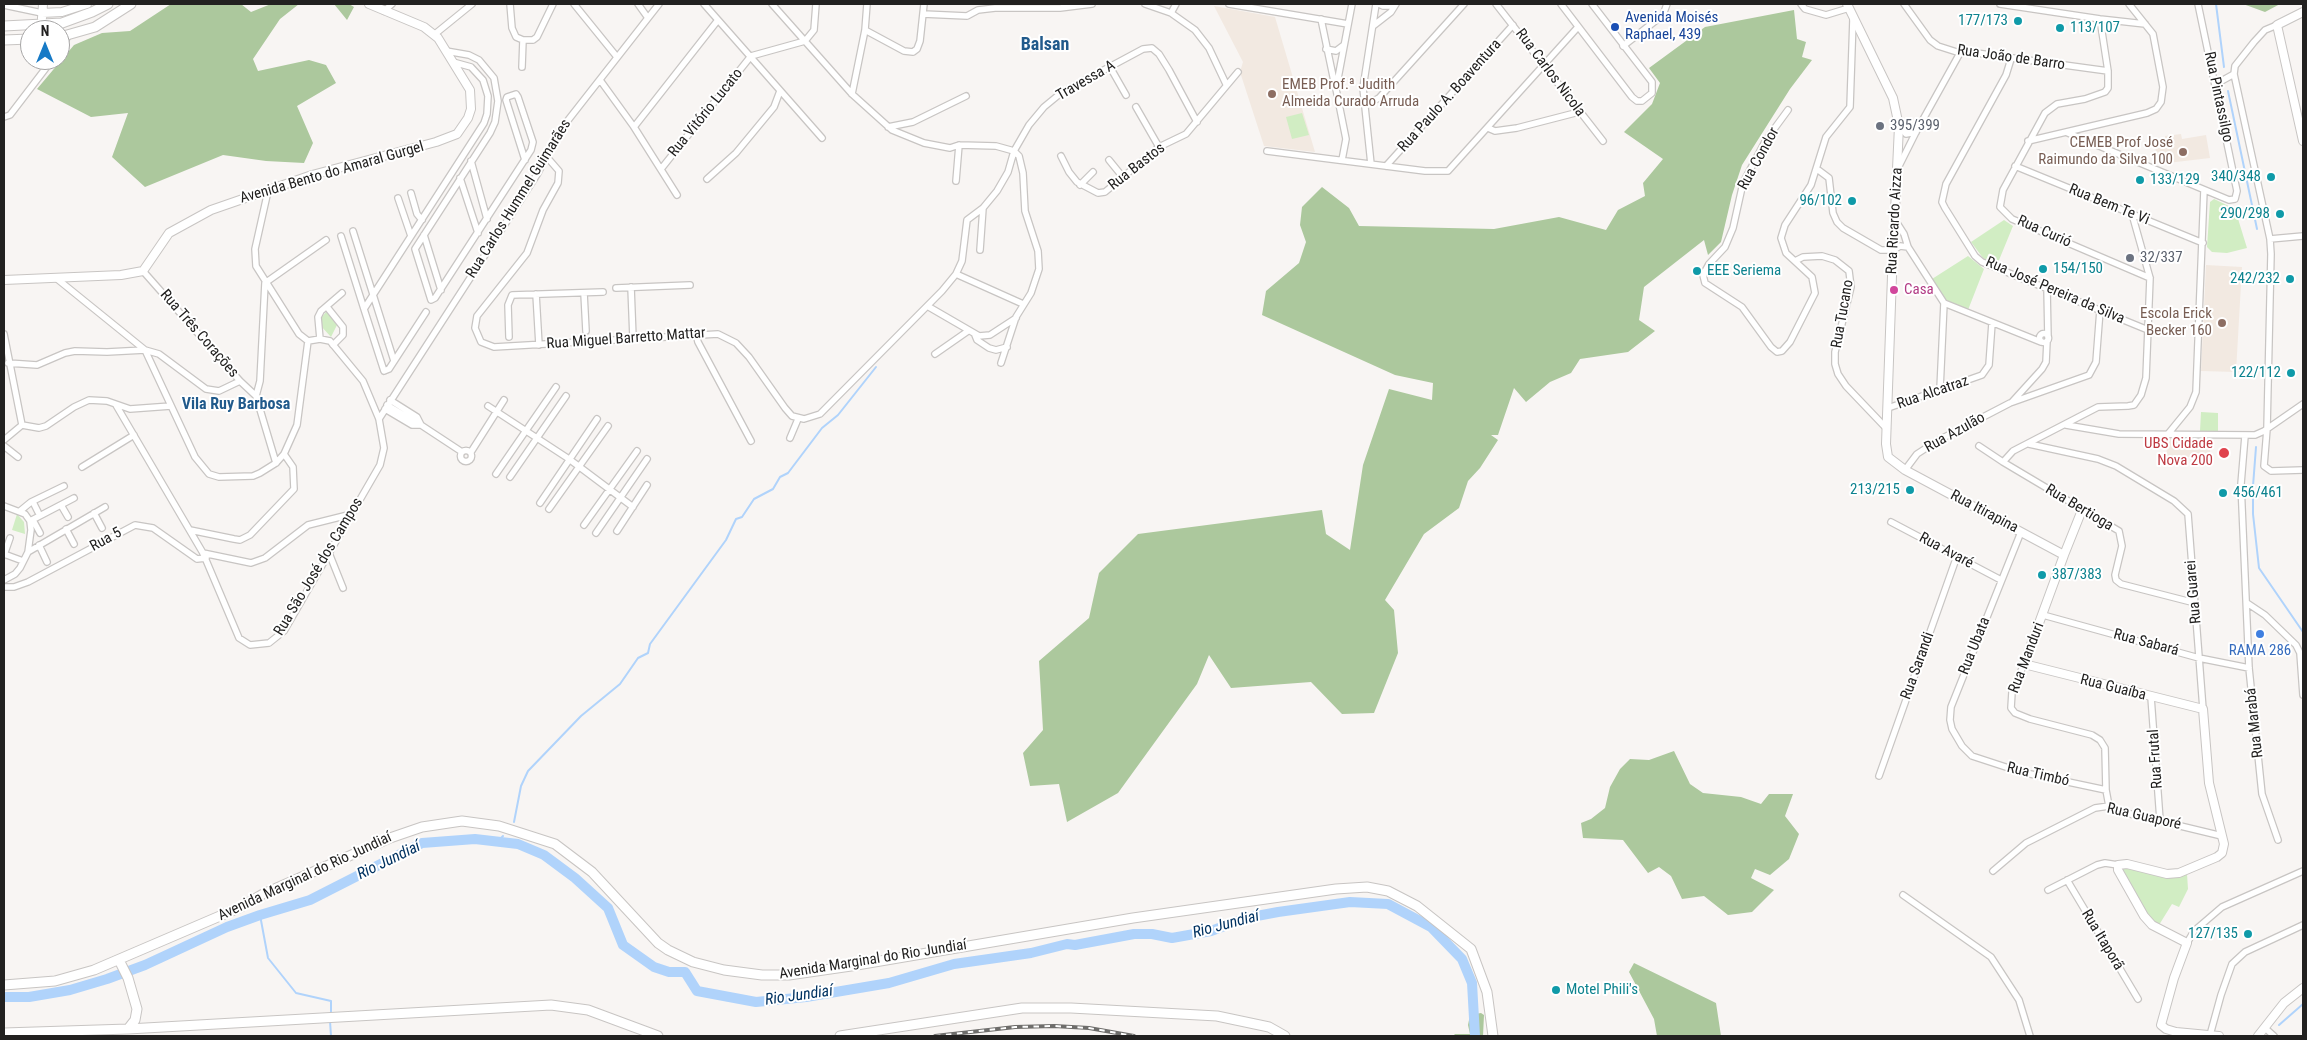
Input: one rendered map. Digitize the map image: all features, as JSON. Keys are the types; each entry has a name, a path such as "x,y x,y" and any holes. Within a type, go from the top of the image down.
{"main road":[{"path":"70,20 110,4 124,7"},
{"path":"70,35 95,26 124,7"},
{"path":"4,26 20,26"},
{"path":"4,40 20,39"},
{"name":"Avenida Marginal do Rio Jundiaí","path":"4,985 55,981 121,962 241,907 263,894 396,836 441,823 473,822 499,826 556,844 592,872 658,943 675,954 689,961 724,970 762,975 788,975 850,966 1124,920 1336,889 1368,887 1388,891 1417,906 1444,925 1471,949 1487,992 1493,1036"},
{"path":"121,962 128,978 137,1014 128,1029"},
{"path":"4,1033 128,1029 558,1005 602,1014 658,1036"},
{"path":"840,1036 1022,1008 1071,1008 1217,1016 1269,1027 1284,1036"}],"street":[{"path":"41,20 43,4"},
{"path":"48,4 57,20"},
{"path":"4,5 42,13 53,13 87,4"},
{"name":"Avenida Bento do Amaral Gurgel","path":"143,271 169,233 211,210 312,175 436,142 457,134 468,118 471,109 470,90 435,34 424,27 369,4"},
{"path":"384,11 392,4"},
{"path":"435,34 472,4"},
{"path":"510,4 512,28 516,37 523,40 537,38 553,4"},
{"path":"574,4 616,58"},
{"path":"638,4 648,18"},
{"name":"Rua Carlos Hummel Guimarães","path":"379,419 510,218 558,133 659,4"},
{"path":"704,4 822,138"},
{"path":"772,4 852,94 888,127 902,135 924,143 950,148 959,145 996,146 1014,151 1021,162 1025,211 1036,241 1039,259 1036,280 1016,318 1002,363"},
{"path":"751,56 805,41 814,30 816,4"},
{"path":"852,94 865,30 867,4"},
{"path":"865,30 904,51 913,52 917,49 924,4"},
{"path":"923,14 967,16 983,9 1002,7 1060,8 1092,4"},
{"path":"1145,4 1171,12 1202,37 1226,84"},
{"path":"1171,12 1176,4"},
{"path":"1229,4 1348,24"},
{"path":"1336,89 1352,4"},
{"path":"1371,164 1364,80 1377,4 1383,6 1395,5"},
{"path":"1365,106 1378,98 1464,4"},
{"name":"Rua Carlos Nicola","path":"1496,4 1603,141"},
{"path":"1561,4 1632,97 1637,101 1642,101 1652,93 1653,86 1594,4"},
{"path":"1623,46 1663,15 1667,4"},
{"path":"1801,4 1805,9 1826,15 1848,6"},
{"name":"Rua João de Barro","path":"1904,4 1930,40 1938,46 1960,53 1969,52 2108,71"},
{"path":"2000,4 2144,24"},
{"path":"2028,141 2068,133 2156,109 2161,102 2163,87 2152,34 2129,4"},
{"name":"Rua Pintassilgo","path":"2198,4 2237,191 2236,199 2233,201 2204,190"},
{"path":"1373,26 1387,15 1395,5"},
{"name":"Rua Ricardo Aizza","path":"1848,6 1893,98 1899,126 1887,429 1888,457 1905,470"},
{"path":"2303,12 2265,30 2235,66 2234,74 2270,239 2267,429 2264,466 2266,470 2303,470"},
{"path":"1795,261 1783,248 1782,231 1811,185 1826,137 1845,115 1852,100 1853,17"},
{"path":"1321,19 1346,139 1342,160"},
{"name":"Rua Curió","path":"2100,19 2109,82 2105,92 2085,99 2057,104 2038,122 2001,197 2000,207 2012,219 2150,278"},
{"path":"634,127 718,20"},
{"name":"Rua Paulo A. Boaventura","path":"1386,166 1513,25"},
{"path":"2277,25 2303,141"},
{"path":"1267,151 1446,172 1452,169 1578,27"},
{"path":"522,66 523,40"},
{"path":"1326,49 1339,50 1346,43"},
{"name":"Travessa A","path":"798,419 809,419 820,414 900,332 929,307 956,274 964,255 968,220 983,208 1003,182 1014,151 1029,125 1053,99 1071,87 1150,47 1155,49 1170,70 1196,122"},
{"path":"446,51 469,55 479,60 494,78 498,101 495,122 415,250 430,299 434,300 441,290 525,160 533,144 516,94 507,97 506,100 525,160"},
{"path":"1897,170 1960,53"},
{"name":"Rua Vitório Lucato","path":"661,169 751,56"},
{"name":"Rua José Pereira da Silva","path":"2011,59 2006,76 1946,184 1942,202 1975,256 1982,262 2148,330"},
{"path":"364,309 484,123 487,114 488,96 483,80 471,66 453,62"},
{"path":"1110,67 1126,95"},
{"path":"4,116 10,114 44,70"},
{"name":"Rua Bastos","path":"1080,184 1101,193 1159,148 1186,134 1238,72"},
{"path":"2216,84 2234,74"},
{"path":"600,80 634,127 677,195"},
{"path":"707,179 736,153 774,107 780,91"},
{"path":"888,127 913,122 966,96"},
{"path":"1136,107 1159,148"},
{"name":"Rua Condor","path":"1788,110 1766,140 1743,183 1733,228 1725,247 1704,272 1705,284 1739,304 1771,347 1780,352 1790,342 1816,293 1812,277 1795,261"},
{"path":"1488,128 1495,131 1517,128 1579,112"},
{"path":"1899,126 1906,134 1916,132"},
{"path":"2068,133 2204,190 2196,392 2190,407 2168,434"},
{"path":"956,180 959,145"},
{"name":"Rua Miguel Barretto Mattar","path":"546,156 559,171 558,183 543,210 527,254 521,264 482,308 475,322 478,338 486,346 494,347 718,334 736,343 749,357 785,408 798,419"},
{"path":"1061,156 1069,172 1080,184 1093,172"},
{"path":"1109,160 1122,176"},
{"path":"471,161 487,219"},
{"name":"Rua Bem Te Vi","path":"2015,166 2203,243"},
{"path":"1817,169 1829,178 1833,213 1837,222 1875,248 1894,250 1900,246 1908,248"},
{"path":"460,178 478,233"},
{"path":"268,191 254,255 256,266 299,334 308,341 320,339 318,317 342,293"},
{"path":"411,193 416,214 422,220"},
{"path":"398,198 411,236"},
{"path":"980,250 983,208"},
{"path":"2003,462 2014,451 2098,408 2128,406 2137,402 2144,388 2146,378 2150,278 2132,214"},
{"path":"1895,220 1904,234 1908,248 1944,303 2027,336 2045,341"},
{"path":"353,231 394,361"},
{"path":"424,235 441,290"},
{"path":"341,236 383,370 387,371 426,312"},
{"path":"2270,239 2303,236"},
{"path":"265,283 326,240"},
{"name":"Rua Tucano","path":"1795,261 1803,257 1822,256 1835,260 1849,270 1851,287 1835,352 1835,364 1838,374 1846,386 1887,429"},
{"path":"4,280 120,275 143,271"},
{"name":"Rua Três Corações","path":"143,271 240,382 256,396"},
{"path":"956,274 1023,304"},
{"path":"56,278 145,350 195,457 209,474 219,477 253,476 268,470 284,454 297,425 308,341"},
{"path":"265,283 260,381 256,396 276,463"},
{"path":"616,288 690,285"},
{"path":"631,287 632,338"},
{"path":"2045,341 2049,315 2047,288"},
{"path":"584,292 586,331"},
{"path":"509,337 508,305 510,297 516,294 603,292"},
{"path":"536,294 539,345"},
{"path":"1940,389 1944,303"},
{"path":"327,307 344,326 343,335 333,345"},
{"path":"929,307 975,335 990,335 1016,318"},
{"path":"2010,403 2082,379 2094,369 2100,310"},
{"path":"2041,334 2049,315"},
{"name":"Rua Alcatraz","path":"1888,408 1974,379 1986,371 1989,365 1992,322"},
{"path":"935,354 968,331"},
{"path":"4,334 8,363 22,426"},
{"path":"696,334 698,342 751,441"},
{"path":"2010,403 2036,377 2046,362 2046,334 2027,336"},
{"path":"975,335 977,340 989,348 996,350 1007,347"},
{"name":"Rua São José dos Campos","path":"116,405 204,556 239,638 246,644 263,644 274,641 284,631 344,529 383,456 383,442 379,419 363,382 330,341 320,339"},
{"path":"8,363 37,365 48,362 65,353 75,351 145,350 159,354 206,389 219,391 240,382"},
{"path":"2036,377 2034,388 2044,392"},
{"path":"496,474 556,388"},
{"path":"510,478 566,396"},
{"path":"371,398 374,402 388,405 416,417 421,425 462,452 466,450 471,452"},
{"path":"4,440 22,426 39,428 46,426 74,407 89,400 107,401 130,408 172,406"},
{"path":"462,452 461,457 466,461 470,459 471,452 504,400"},
{"name":"Rua Azulão","path":"1905,470 1917,454 1937,441 2010,403"},
{"path":"2066,425 2119,434 2245,436 2255,435 2267,429 2303,404"},
{"path":"388,405 412,425 421,425"},
{"path":"488,406 537,437 633,507"},
{"path":"127,424 126,417 130,408"},
{"path":"540,503 597,419"},
{"path":"790,438 798,419"},
{"path":"549,509 608,426"},
{"path":"82,467 134,435"},
{"name":"Rua Marabá","path":"2245,436 2241,484 2249,668 2262,794 2278,840"},
{"name":"Rua Guarei","path":"2029,444 2098,459 2116,466 2182,507 2189,519 2208,783 2223,840"},
{"path":"4,446 18,457"},
{"name":"Rua Bertioga","path":"1979,446 2119,531 2122,546 2115,575 2116,580 2121,584 2195,603"},
{"path":"584,525 637,451"},
{"path":"190,530 240,540 250,535 294,489 293,467 284,454"},
{"path":"596,533 647,459"},
{"name":"Rua Itirapina","path":"1905,470 2064,555"},
{"path":"616,531 648,485"},
{"path":"20,511 64,486"},
{"path":"31,520 74,498"},
{"path":"33,502 38,512"},
{"path":"61,505 68,517"},
{"path":"4,506 20,511 31,520 40,533"},
{"path":"28,552 105,507"},
{"name":"Rua Manduri","path":"2082,510 2012,692 2011,708 2015,713 2030,719 2092,736 2100,740 2105,748 2106,790 2109,806"},
{"path":"94,513 102,528"},
{"name":"Rua 5","path":"4,587 14,587 28,582 135,525 153,528 197,559 204,556 251,563 265,558 308,525 352,514"},
{"path":"337,517 344,529"},
{"path":"4,580 15,574 28,552 32,530 31,520"},
{"name":"Rua Avaré","path":"1891,522 2001,580"},
{"path":"66,530 74,544"},
{"name":"Rua Ubata","path":"1972,756 1956,738 1952,729 1950,714 2021,532"},
{"path":"10,538 4,554 23,561"},
{"path":"39,545 47,562"},
{"path":"329,553 343,588"},
{"name":"Rua Sarandi","path":"1879,776 1957,556"},
{"path":"2247,603 2265,615 2296,645 2300,653 2303,695"},
{"name":"Rua Sabará","path":"2043,615 2199,658 2249,668"},
{"path":"2296,645 2303,643"},
{"name":"Rua Guaíba","path":"2024,664 2151,698 2203,709"},
{"name":"Rua Frutal","path":"2151,698 2160,820"},
{"name":"Rua Timbó","path":"1972,756 2021,772 2106,790"},
{"name":"Rua Guaporé","path":"1993,871 2026,843 2095,808 2109,806 2114,810 2160,820 2223,840"},
{"path":"2048,890 2097,865 2105,863 2127,864 2167,874 2179,873 2218,858 2222,853 2223,840"},
{"path":"2118,865 2121,878 2152,925 2187,943"},
{"path":"2303,871 2222,907 2194,931 2181,956 2161,1025 2166,1029 2176,1032 2214,1036 2221,995 2232,964 2245,952 2303,925"},
{"name":"Rua Itaporã","path":"2067,880 2138,999"},
{"path":"1903,895 1991,957 2019,1000 2030,1036"},
{"path":"2258,1036 2284,1003 2303,988"},
{"path":"2265,1028 2274,1036"}],"shaded area":[{"name":"EMEB Prof.ª Judith Almeida Curado Arruda","path":"1214,6 1275,17 1315,152 1264,146 1240,72 1243,62"},
{"name":"CEMEB Prof José Raimundo da Silva 100","path":"2181,134 2182,139 2206,135 2210,158 2159,164 2154,143 2165,141 2165,136"},
{"name":"Escola Erick Becker 160","path":"2206,265 2242,267 2236,372 2201,371"},
{"path":"2166,438 2210,441 2210,457 2167,457"}],"green space":[{"path":"171,4 241,4 251,12 271,4 299,4 280,19 253,59 258,71 309,60 326,65 336,83 297,106 313,143 304,163 266,161 223,155 145,187 112,157 128,113 91,117 37,89 53,70 70,70 70,50 74,45 102,33 130,31"},
{"path":"334,4 349,4 354,7 347,20"},
{"path":"2243,4 2280,4 2265,12"},
{"path":"1794,10 1797,39 1806,42 1802,57 1812,60 1790,89 1742,165 1732,195 1721,242 1708,255 1704,240 1644,287 1639,320 1655,331 1628,352 1580,359 1571,373 1550,382 1526,402 1514,388 1498,435 1491,435 1498,440 1480,468 1468,481 1459,508 1424,534 1385,600 1394,610 1398,653 1374,713 1342,714 1311,682 1231,688 1209,655 1197,684 1118,793 1067,822 1059,784 1030,786 1023,753 1043,730 1039,661 1089,618 1099,573 1138,534 1322,510 1326,534 1350,550 1363,465 1389,389 1432,400 1433,383 1395,375 1262,315 1266,291 1299,263 1306,242 1300,225 1302,207 1322,187 1349,208 1359,226 1494,229 1559,217 1606,230 1618,210 1645,196 1643,183 1663,159 1624,132 1652,104 1660,83 1649,68 1705,27"},
{"path":"1302,113 1309,135 1292,139 1286,117"},
{"path":"2214,199 2235,209 2247,248 2227,253 2212,252 2207,247 2210,202"},
{"path":"2004,220 2013,226 1997,265 1983,258 1971,242"},
{"path":"1968,256 1984,269 1968,310 1946,300 1932,279"},
{"path":"327,311 338,323 331,337 320,325 320,319"},
{"path":"2201,412 2218,413 2218,432 2200,431"},
{"path":"17,514 24,522 25,534 12,530"},
{"path":"1674,751 1690,784 1703,793 1741,797 1761,804 1769,794 1793,794 1785,816 1799,834 1789,859 1770,875 1755,869 1751,878 1774,890 1752,912 1728,915 1704,896 1682,899 1671,876 1659,867 1648,873 1623,840 1583,838 1581,823 1591,819 1605,808 1610,787 1620,769 1630,759 1649,760"},
{"path":"2125,866 2166,877 2187,874 2188,889 2179,907 2172,904 2159,925 2148,916 2137,897 2121,868"},
{"path":"1634,963 1716,1003 1721,1036 1657,1036 1654,1019 1629,972"},
{"path":"1481,1013 1484,1015 1483,1036 1453,1036 1455,1034 1470,1034 1468,1025 1470,1015"}],"waterway":[{"path":"2216,4 2224,67"},
{"path":"2228,91 2257,229"},
{"path":"514,822 521,786 528,771 581,716 620,684 638,658 648,653 650,644 726,540 736,519 742,517 754,499 773,489 780,477 788,473 822,428 838,415 876,367"},
{"path":"2256,447 2253,514 2259,568 2303,632"},
{"name":"Rio Jundiaí","path":"498,841 503,836"},
{"name":"Rio Jundiaí","path":"4,997 29,997 70,990 107,979 145,965 227,927 310,900 422,843 475,839 518,844 544,855 575,878 608,908 623,945 654,967 669,972 685,972 697,991 756,1002 806,997 889,983 954,964 1031,953 1067,944 1075,945 1134,934 1152,934 1172,938 1211,931 1246,918 1278,912 1350,902 1388,904 1431,927 1462,959 1472,983 1475,1036"},
{"path":"260,915 268,958 296,993 331,1001 331,1014"},
{"path":"2279,1025 2303,1004"},
{"path":"330,1021 331,1036"}],"railway":[{"path":"935,1036 1015,1027 1054,1026 1089,1028 1134,1036"}],"place":[{"name":"177/173","path":"2018,21"},
{"name":"Avenida Moisés Raphael, 439","path":"1615,27"},
{"name":"113/107","path":"2060,28"},
{"name":"EMEB Prof.ª Judith Almeida Curado Arruda","path":"1272,94"},
{"name":"395/399","path":"1880,126"},
{"name":"CEMEB Prof José Raimundo da Silva 100","path":"2183,152"},
{"name":"340/348","path":"2271,177"},
{"name":"133/129","path":"2140,180"},
{"name":"96/102","path":"1852,201"},
{"name":"290/298","path":"2280,214"},
{"name":"32/337","path":"2130,258"},
{"name":"154/150","path":"2043,269"},
{"name":"EEE Seriema","path":"1697,271"},
{"name":"242/232","path":"2290,279"},
{"name":"Casa","path":"1894,290"},
{"name":"Escola Erick Becker 160","path":"2222,323"},
{"name":"122/112","path":"2291,373"},
{"name":"UBS Cidade Nova 200","path":"2224,453"},
{"name":"213/215","path":"1910,490"},
{"name":"456/461","path":"2223,493"},
{"name":"387/383","path":"2042,575"},
{"name":"RAMA 286","path":"2260,634"},
{"name":"127/135","path":"2248,934"},
{"name":"Motel Phili's","path":"1556,990"}],"district":[{"name":"Balsan","path":"1045,45"},
{"name":"Vila Ruy Barbosa","path":"236,405"}]}
